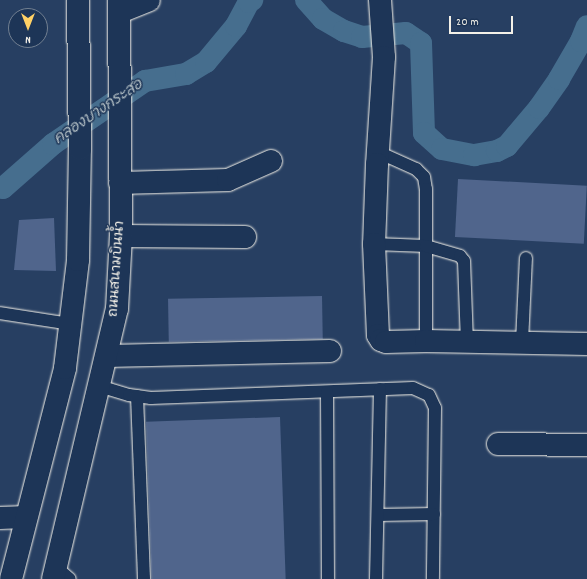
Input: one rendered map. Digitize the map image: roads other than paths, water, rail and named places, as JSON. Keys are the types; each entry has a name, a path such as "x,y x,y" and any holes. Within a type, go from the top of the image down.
{"main road":[{"path":"119,6 149,0"},
{"path":"380,0 384,57 374,244 378,334 381,340 386,342 426,340 587,344"},
{"path":"12,579 26,517 64,368 78,260 80,149 76,4"},
{"name":"ถนนสนามบินน้ำ","path":"60,575 99,386 117,309 121,236 119,6"},
{"path":"120,184 228,180 271,161"},
{"path":"121,236 246,237"},
{"path":"107,356 330,351"},
{"path":"498,444 587,445"},
{"path":"0,518 26,517"}],"lane":[{"path":"378,152 416,169 424,177 426,189 426,340"},
{"path":"374,244 426,246 460,256 464,261 467,341"},
{"path":"522,342 526,258"},
{"path":"0,313 70,324"},
{"path":"99,386 128,395 150,398 413,388 429,395 435,408 433,579"},
{"path":"376,579 380,390"},
{"path":"327,392 328,579"},
{"path":"137,396 144,579"},
{"path":"378,515 434,514"}],"waterway":[{"name":"คลองบางกระสอ","path":"0,187 3,188 53,144 145,81 186,74 206,62 236,26 249,2 252,0"},
{"name":"คลองบางกระสอ","path":"306,0 323,19 344,31 362,37 406,33 421,43 424,133 442,149 474,155 497,151 507,146 539,108 559,79 581,41 587,26"}]}
